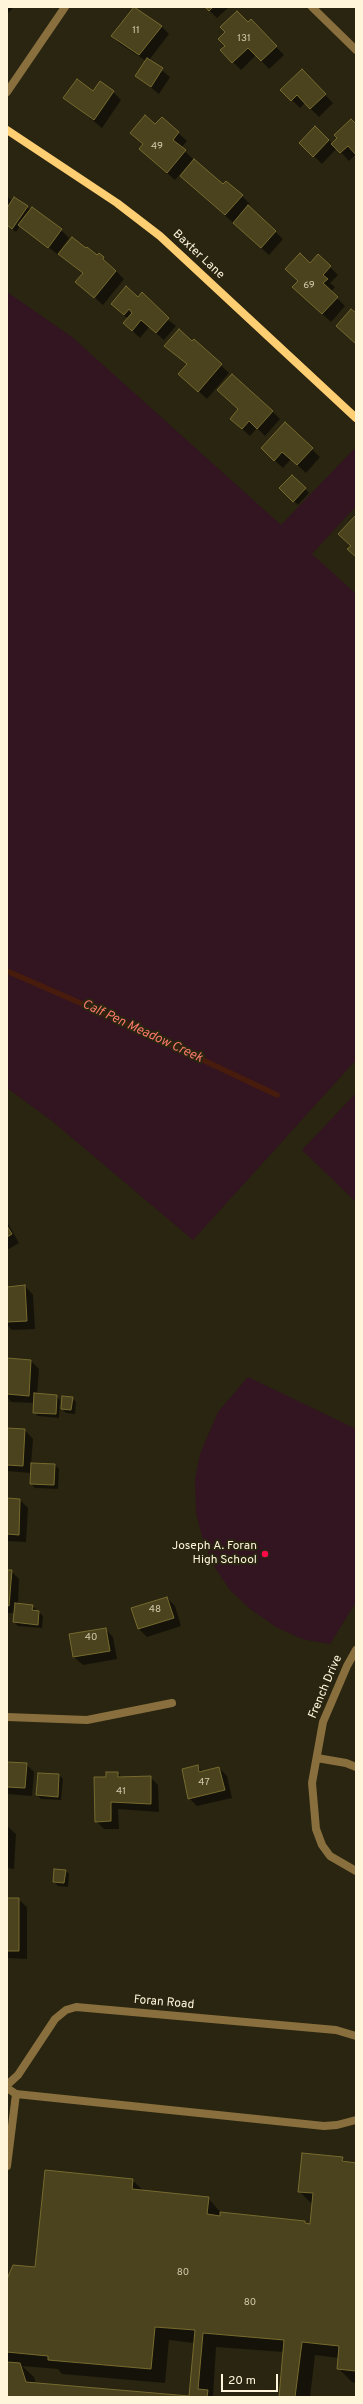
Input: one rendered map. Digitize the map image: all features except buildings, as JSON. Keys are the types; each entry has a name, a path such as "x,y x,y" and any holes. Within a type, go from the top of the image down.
{"street":[{"path":"7,92 65,7"},
{"path":"312,7 356,50"},
{"name":"Baxter Lane","path":"7,130 111,199 160,236 356,418"},
{"name":"French Drive","path":"356,1650 346,1666 323,1722 312,1783 316,1829 330,1856 356,1871"},
{"path":"7,1717 87,1720 172,1703"},
{"path":"317,1758 346,1763 356,1767"},
{"name":"Foran Road","path":"7,2085 18,2075 56,2019 66,2010 76,2007 336,2030 356,2036"},
{"path":"7,2088 16,2094 324,2126 337,2125 356,2120"},
{"path":"7,2166 16,2094"}],"shaded area":[{"path":"7,292 72,337 281,525 356,447 356,506 312,554 356,594 356,1060 193,1240 52,1121 7,1088"},
{"path":"356,1093 356,1202 302,1150"},
{"path":"248,1377 356,1429 356,1602 330,1644 302,1639 276,1627 249,1608 230,1590 214,1566 203,1540 196,1513 195,1479 200,1454 218,1412"}],"waterway":[{"name":"Calf Pen Meadow Creek","path":"7,971 110,1016 277,1095"}],"place":[{"name":"Joseph A. Foran High School","path":"265,1554"}]}
